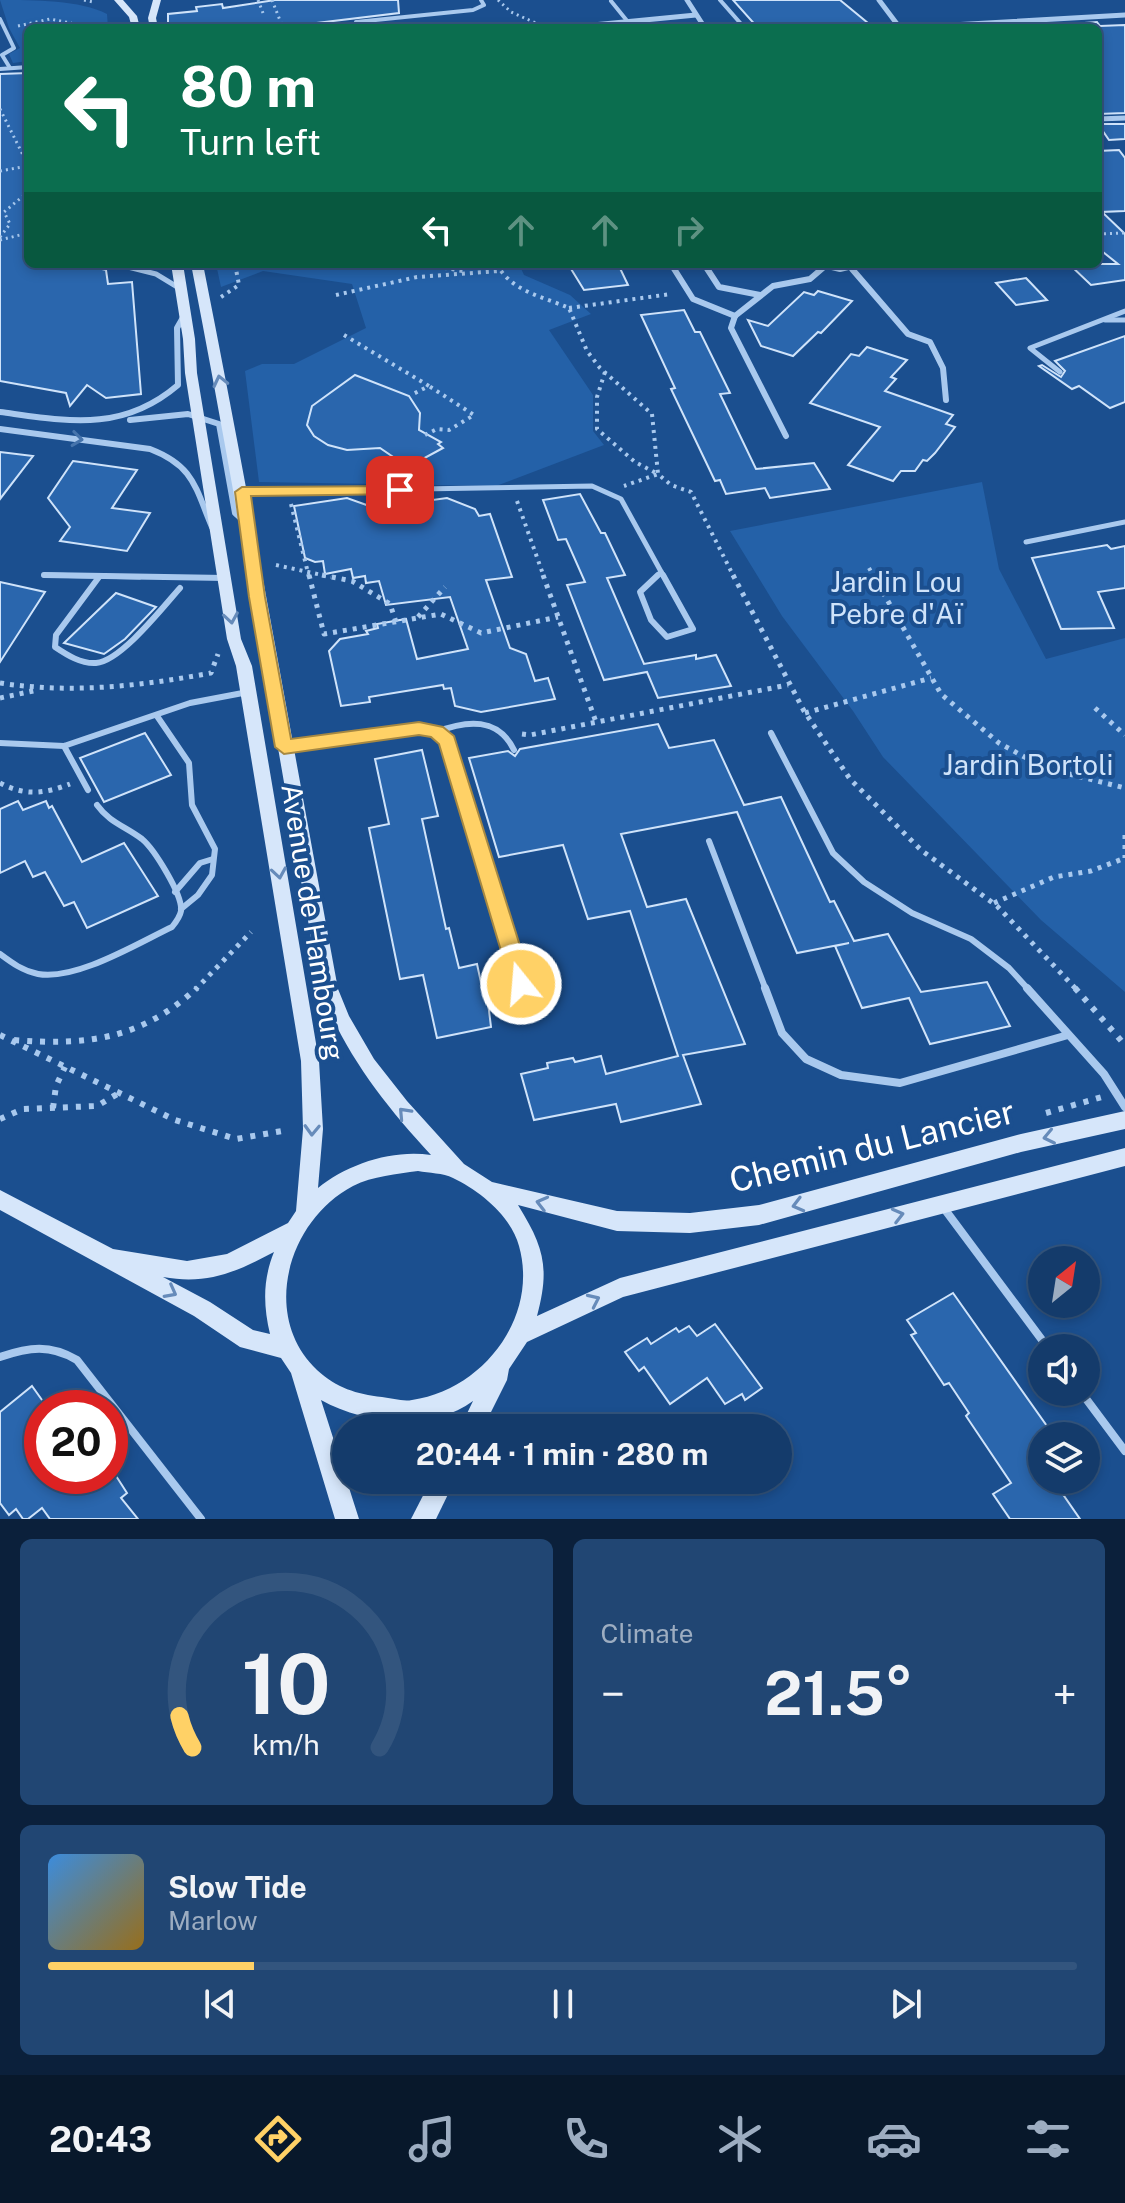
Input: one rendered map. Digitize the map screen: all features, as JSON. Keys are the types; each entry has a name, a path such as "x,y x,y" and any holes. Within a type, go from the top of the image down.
{"street":[{"path":"120,0 134,0"},
{"path":"120,0 133,16 135,24"},
{"path":"153,24 157,0"},
{"path":"687,0 702,24"},
{"path":"879,0 897,24"},
{"path":"606,24 696,15"},
{"path":"969,24 1125,15"},
{"path":"1102,119 1125,118"},
{"name":"Avenue de Hambourg","path":"178,268 234,639 249,692 310,1061 313,1129 306,1213"},
{"name":"Avenue de Hambourg","path":"198,268 248,525 257,597 322,954 337,1013 375,1080 457,1170"},
{"path":"673,268 693,299 735,316"},
{"path":"707,268 719,287 760,295"},
{"path":"786,436 731,328 735,316 773,286 810,279 819,268"},
{"path":"844,268 852,269 908,334 930,342 943,368 946,400"},
{"path":"102,422 157,405 178,385 177,328 186,313"},
{"path":"0,412 102,422 198,415 219,424 235,513 248,525"},
{"path":"0,429 150,449 169,455 193,474 218,540"},
{"name":"Chemin du Lancier","path":"493,1190 617,1221 690,1223 759,1215 1021,1143 1125,1120"},
{"path":"524,1333 620,1288 1125,1157"},
{"path":"347,1519 301,1371 287,1349 277,1321 274,1291 280,1260 293,1231 306,1213 338,1184 376,1168 418,1162 457,1170 493,1190 519,1218 533,1254 535,1293 524,1333 501,1367 478,1414"},
{"path":"0,1199 202,1309 248,1339 287,1349"},
{"path":"102,1256 187,1271 230,1264 293,1231"},
{"path":"301,1371 335,1398 377,1412 422,1411 466,1395 501,1367"},
{"path":"423,1519 436,1494"}],"lane":[{"path":"356,22 473,10 484,5 481,0"},
{"path":"720,0 741,24"},
{"path":"611,1 628,22"},
{"path":"0,19 14,48 2,55 10,68"},
{"path":"0,69 24,67"},
{"path":"135,268 156,274"},
{"path":"149,268 182,290"},
{"path":"1060,372 1030,348 1125,311"},
{"path":"1101,320 1125,320"},
{"path":"242,492 592,486 621,499 693,629 689,632 667,637 651,620 640,592 661,572"},
{"path":"1026,542 1125,522"},
{"path":"44,575 225,578"},
{"path":"99,577 56,635 55,647 90,664 104,661 140,630 180,588"},
{"path":"0,743 64,746 190,703 249,692"},
{"path":"157,716 189,763 192,805 215,849 215,869 206,885 181,909"},
{"path":"436,732 471,721 490,724 510,740 514,750"},
{"path":"284,747 419,729 436,732 447,740 531,1015"},
{"path":"771,733 833,853 864,882 912,913 971,939 1009,968 1118,1092 1125,1107"},
{"path":"64,746 88,790"},
{"path":"0,954 16,967 34,974 70,974 172,927 180,916 181,909 175,892 146,843 116,828 105,819 97,805"},
{"path":"709,841 782,1033 806,1059 841,1075 900,1083 1068,1035"},
{"path":"175,892 200,863 213,859"},
{"path":"941,1204 1038,1334"},
{"path":"0,1357 32,1346 61,1350 77,1360 201,1519"},
{"path":"1091,1406 1125,1451"}],"path":[{"path":"84,0 93,2"},
{"path":"258,0 263,13"},
{"path":"272,0 281,24"},
{"path":"498,0 510,15 542,24"},
{"path":"25,24 50,19 63,19 71,24"},
{"path":"5,28 24,24"},
{"path":"0,109 24,158"},
{"path":"0,171 24,167"},
{"path":"0,239 10,224 4,212 24,195"},
{"path":"1102,234 1125,233"},
{"path":"0,239 24,234"},
{"path":"221,297 239,285 236,268"},
{"path":"445,268 476,273"},
{"path":"498,268 511,282 569,308 688,292"},
{"path":"336,295 417,277 499,271"},
{"path":"569,308 587,351 605,372 652,414 658,474"},
{"path":"344,335 474,415 449,430 437,429 425,435"},
{"path":"605,372 597,397 597,429 635,462 671,485 691,492 726,555 788,685 850,779 900,831 949,873 994,903 1125,1045"},
{"path":"413,394 429,386"},
{"path":"613,493 629,483 658,474"},
{"path":"512,489 596,722"},
{"path":"287,491 324,634 441,614 481,633 558,617"},
{"path":"276,565 352,581 390,604 396,622"},
{"path":"869,568 941,694 977,726 1030,760 1065,773 1125,788"},
{"path":"417,618 445,587"},
{"path":"0,698 42,689 170,681 211,673 218,654"},
{"path":"805,713 932,678"},
{"path":"0,683 42,689"},
{"path":"501,732 530,735 788,685"},
{"path":"1095,708 1125,735"},
{"path":"1114,725 1125,722"},
{"path":"0,783 13,790 41,796 82,779"},
{"path":"994,903 1054,877 1091,871 1125,858 1125,835"},
{"path":"9,1040 44,1043 112,1037 155,1021 214,974 251,932"},
{"path":"0,1035 175,1120 236,1139 282,1131"},
{"path":"53,1108 56,1086 65,1067"},
{"path":"1039,1115 1118,1092"},
{"path":"0,1119 23,1109 97,1106 119,1093"}],"green space":[{"path":"0,0 56,2 84,6 107,14 108,24 24,24 24,62 13,63 9,54 20,48 9,28"},
{"path":"217,268 521,268 524,275 570,295 591,314 549,330 593,395 593,431 604,445 496,486 259,482 245,371 262,364 294,364 366,328 352,284 263,271 221,287"},
{"path":"982,482 999,569 1046,659 1125,638 1125,992 1041,920 883,757 782,616 730,531"}],"building":[{"path":"275,0 398,0 399,13 308,24 168,24 168,14 222,4 223,8"},
{"path":"733,0 840,0 869,24 835,24 754,24"},
{"path":"1125,25 1125,113 1102,114 1102,26"},
{"path":"24,73 24,268 98,268 106,270 108,284 132,282 141,394 106,398 87,385 70,406 66,393 0,381 0,74"},
{"path":"1102,124 1125,124 1125,139 1109,140"},
{"path":"1119,150 1125,158 1125,211 1102,212 1102,151"},
{"path":"1102,212 1125,234 1125,280 1091,285 1073,268 1102,268 1102,264 1118,264 1102,251"},
{"path":"570,268 620,268 628,285 584,290"},
{"path":"1026,278 1047,300 1016,305 996,283"},
{"path":"818,291 852,301 793,356 761,346 748,320 768,326 804,292 814,295"},
{"path":"684,310 695,332 700,332 730,393 720,394 756,469 814,463 830,489 770,498 765,488 726,494 720,480 715,481 671,389 675,388 641,315"},
{"path":"1125,336 1125,402 1110,408 1079,386 1072,389 1039,366 1061,377 1065,371 1055,361"},
{"path":"867,347 907,360 891,377 896,379 885,391 953,415 946,424 955,427 935,453 927,461 923,460 915,471 901,471 893,481 848,465 880,427 810,403 851,354 859,356"},
{"path":"355,375 409,396 420,413 419,430 441,442 438,444 443,448 408,467 380,448 347,450 328,445 314,436 307,425 312,406"},
{"path":"0,452 33,456 0,499"},
{"path":"73,461 137,470 112,508 150,513 127,551 60,541 70,527 48,498"},
{"path":"580,494 601,533 605,533 625,575 607,578 644,664 696,655 696,659 716,655 731,686 658,698 647,672 604,680 567,585 585,582 566,539 558,540 543,500"},
{"path":"408,496 411,503 447,498 475,509 479,516 490,514 512,577 486,580 510,648 526,654 535,681 548,678 555,699 481,712 455,706 451,688 444,689 443,685 369,697 370,702 341,706 329,651 340,639 368,634 366,631 378,628 377,624 406,619 417,659 468,649 450,597 386,605 379,581 366,583 365,576 353,578 351,569 325,574 323,561 305,558 294,506 347,498 375,508 383,500"},
{"path":"1107,545 1111,549 1125,546 1125,588 1098,592 1114,628 1061,629 1032,558"},
{"path":"0,582 45,592 0,662"},
{"path":"116,593 156,607 125,639 104,654 64,643"},
{"path":"658,724 669,748 714,740 744,805 781,797 830,902 834,901 854,941 888,934 921,992 987,982 1010,1026 930,1044 909,998 862,1008 835,946 849,943 797,953 737,812 621,834 647,907 686,899 745,1044 683,1055 701,1104 621,1122 616,1104 534,1120 521,1074 548,1068 547,1063 573,1058 575,1062 601,1056 606,1074 678,1056 630,911 588,919 563,845 499,857 469,758 508,751 515,756 520,749"},
{"path":"145,733 171,775 104,802 80,758"},
{"path":"422,750 438,816 422,819 446,929 449,928 459,968 477,964 482,987 486,986 491,1027 437,1038 423,975 400,979 369,828 389,824 375,759"},
{"path":"18,801 23,810 46,801 49,808 52,806 82,862 124,843 158,896 87,928 74,902 64,906 45,872 33,877 25,861 0,873 0,809"},
{"path":"953,1293 1028,1399 1028,1406 1033,1406 1044,1422 1028,1422 1028,1494 1063,1494 1080,1519 1010,1519 993,1494 1011,1483 966,1416 969,1413 949,1383 944,1385 911,1335 916,1333 907,1320"},
{"path":"715,1324 762,1388 745,1400 742,1394 725,1404 707,1378 670,1404 644,1367 639,1371 625,1352 647,1338 651,1344 676,1328 679,1332 689,1326 697,1336"},
{"path":"24,1392 24,1494 126,1494 121,1498 138,1519 50,1519 42,1508 28,1519 23,1519 16,1509 9,1515 0,1503 0,1412"}],"route":[{"path":"400,490 242,492 284,747 419,729 436,732 447,740 521,984"}],"park label":[{"name":"Jardin Lou Pebre d'Aï","path":"896,598"},
{"name":"Jardin Bortoli","path":"1028,765"}]}
